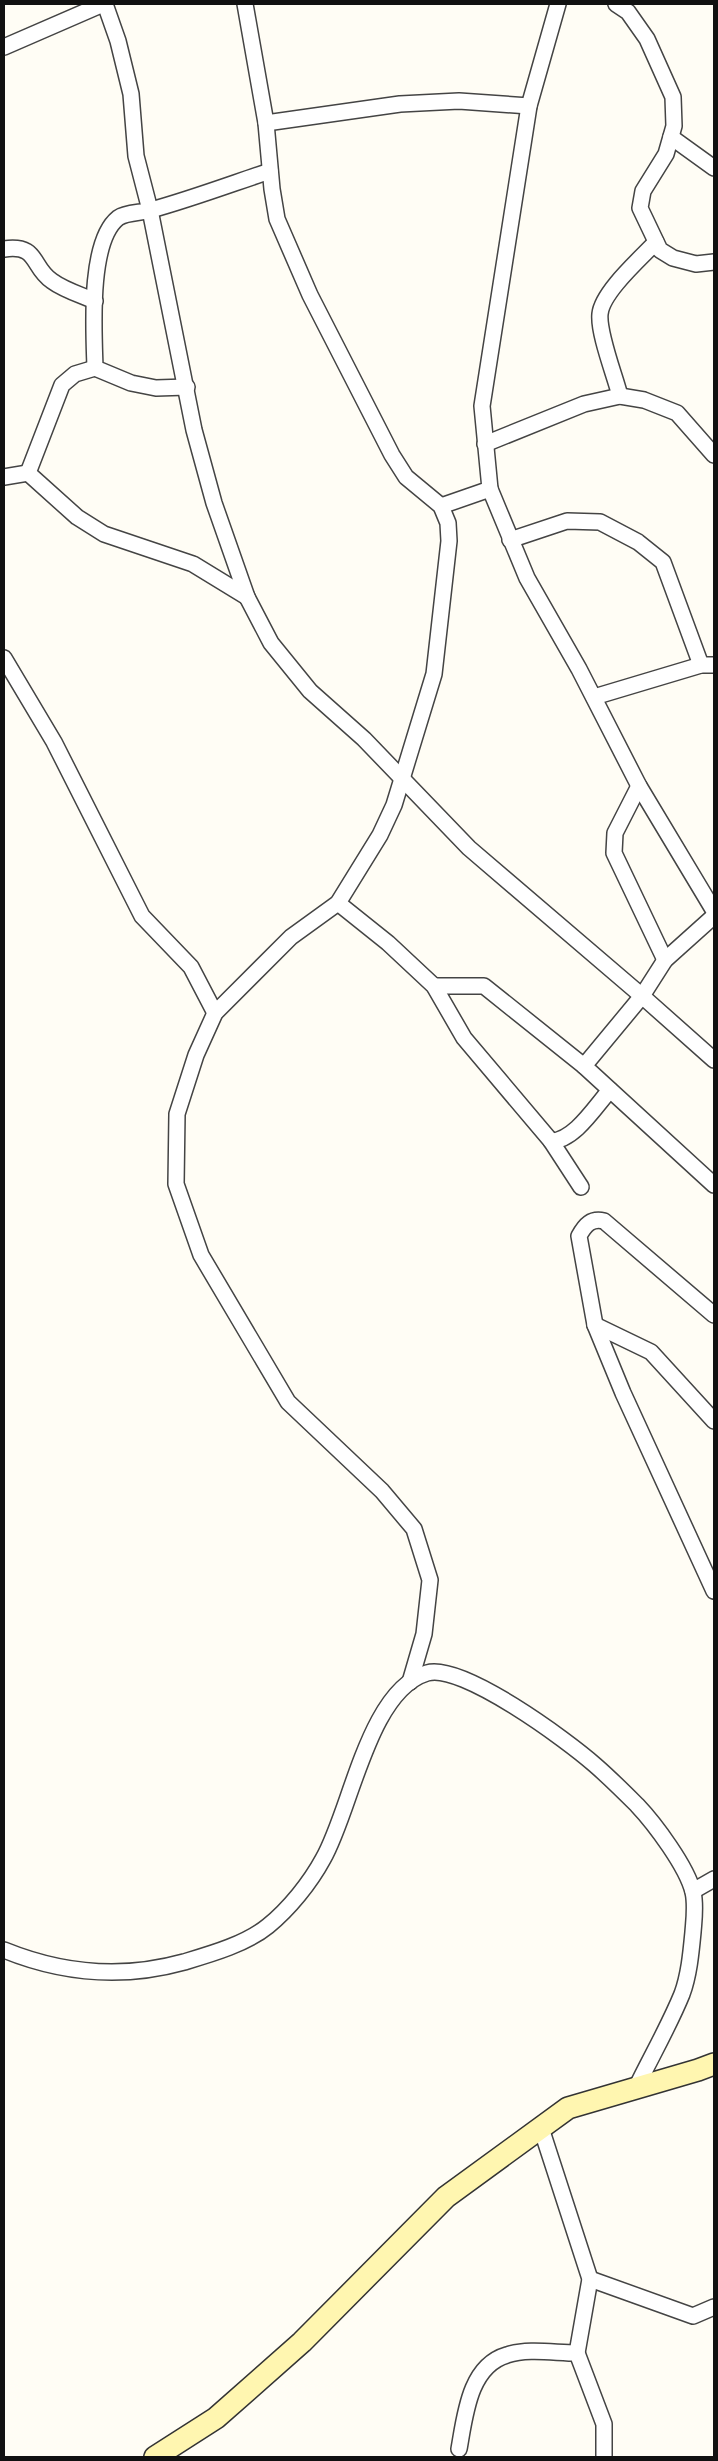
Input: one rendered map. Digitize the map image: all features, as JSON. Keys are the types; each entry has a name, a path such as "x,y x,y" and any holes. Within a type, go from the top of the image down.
{"street":[{"path":"4,46 104,4 118,41 131,94 136,156 150,210 187,386 194,430 214,503 247,597 271,643 310,691 364,739 468,848 714,1060"},
{"path":"245,4 266,123 277,219 314,304 392,455 406,477 441,506 448,523 450,541 434,674 394,805 380,835 338,903 290,937 215,1013 196,1055 176,1114 176,1184 201,1254 288,1402 382,1492 414,1529 430,1580 424,1634 410,1682"},
{"path":"558,4 529,106 482,406 490,489 527,578 594,697 638,786 714,911"},
{"path":"616,4 628,12 647,38 673,97 674,126 666,154 643,191 640,208 660,250 673,258 696,264 714,262"},
{"path":"266,123 400,104 459,101 529,106"},
{"path":"670,137 714,168"},
{"path":"95,368 95,284 104,239 109,227 120,216 150,210 270,171"},
{"path":"620,396 602,329 600,313 613,287 656,242"},
{"path":"4,249 26,250 34,256 50,280 94,301"},
{"path":"28,473 62,385 75,374 95,368 131,383 156,388 187,386"},
{"path":"485,444 584,404 620,396 644,400 677,413 714,455"},
{"path":"4,476 28,473 77,517 104,534 193,564 247,597"},
{"path":"441,506 490,489"},
{"path":"510,540 567,521 600,522 638,542 663,562 708,665 594,697"},
{"path":"4,658 54,742 142,916 191,967 215,1013"},
{"path":"638,786 615,832 614,853 665,960"},
{"path":"338,903 388,942 434,986 464,1038 551,1141 581,1187"},
{"path":"584,1066 642,996 665,960 714,916"},
{"path":"434,986 484,986 584,1066 714,1185"},
{"path":"551,1141 559,1141 569,1137 610,1090"},
{"path":"714,1315 604,1221 596,1219 589,1222 579,1236 595,1324 622,1393 714,1591"},
{"path":"595,1324 651,1352 714,1421"},
{"path":"4,1950 28,1960 82,1972 121,1973 164,1967 220,1951 268,1926 299,1894 324,1858 368,1745 396,1694 410,1682 427,1673 440,1671 453,1674 501,1699 594,1764 639,1808 667,1842 693,1891 692,1942 689,1969 682,1993 636,2088"},
{"path":"693,1891 714,1879"},
{"path":"155,2457 216,2418 302,2342 446,2197 568,2108 714,2064"},
{"path":"541,2128 590,2279 577,2353 604,2424 604,2457"},
{"path":"590,2279 694,2316 714,2307"},
{"path":"459,2449 473,2386 488,2367 507,2355 532,2352 577,2353"}]}
